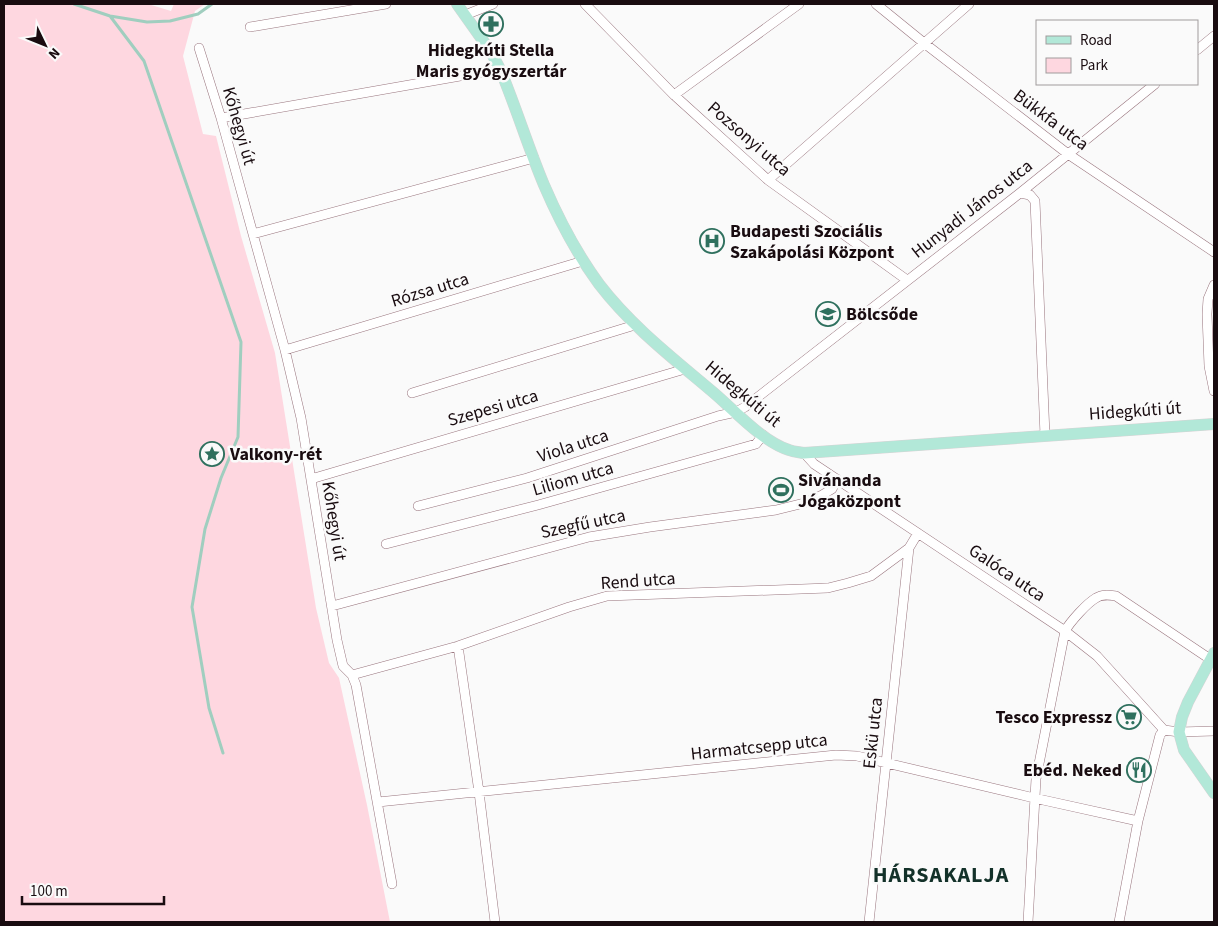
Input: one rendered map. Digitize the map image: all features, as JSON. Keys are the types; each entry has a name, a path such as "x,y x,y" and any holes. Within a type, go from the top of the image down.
{"main road":[{"name":"Hidegkúti út","path":"457,4 491,52 500,69 556,211 583,261 600,285 635,325 656,345 763,435 789,450 804,453 956,442 1045,430 1214,424"},
{"path":"1212,656 1188,702 1179,732 1184,750 1214,793"}],"street":[{"path":"250,27 386,4"},
{"path":"465,15 492,4"},
{"name":"Pozsonyi utca","path":"586,4 674,95 768,180 907,280"},
{"path":"674,95 799,4"},
{"name":"Bükkfa utca","path":"876,4 1068,154 1214,252"},
{"path":"768,180 969,4"},
{"path":"1198,49 1214,36"},
{"name":"Kőhegyi út","path":"199,48 221,118 285,350 301,418 318,530 342,663 345,670 352,675 356,684 392,884"},
{"path":"221,118 500,69"},
{"name":"Hunyadi János utca","path":"736,412 748,405 1020,193 1154,85"},
{"path":"253,234 534,158"},
{"path":"1020,193 1030,195 1035,201 1045,430"},
{"name":"Rózsa utca","path":"285,350 583,261"},
{"path":"1214,286 1208,299 1207,314 1209,366 1214,391"},
{"path":"412,394 635,325"},
{"name":"Szepesi utca","path":"311,479 685,369"},
{"name":"Viola utca","path":"418,506 527,478 736,412"},
{"name":"Liliom utca","path":"386,544 538,505 756,444 763,435"},
{"name":"Galóca utca","path":"804,453 814,464 1065,631 1096,656 1164,730"},
{"name":"Szegfű utca","path":"332,606 589,537 776,510 822,495 832,489 837,479"},
{"name":"Rend utca","path":"352,675 458,646 569,606 607,596 828,588 848,583 871,576 909,548 918,533"},
{"name":"Eskü utca","path":"869,922 909,548"},
{"path":"1028,922 1036,779 1065,631 1090,602 1097,597 1116,596 1212,656"},
{"path":"458,646 495,922"},
{"path":"1119,922 1138,821 1160,735 1164,730 1179,732 1214,731"},
{"name":"Harmatcsepp utca","path":"378,802 836,755 857,756 1138,821"}],"green space":[{"path":"4,4 148,4 171,11 174,4 205,4 195,11 183,56 203,134 216,136 241,236 275,353 316,608 329,663 339,678 390,922 4,922"}],"waterway":[{"path":"74,4 110,16 147,22 170,21 198,14 212,4"},
{"path":"110,16 144,61 241,342 238,437 221,478 205,529 192,607 209,708 223,753"}],"place":[{"name":"Hidegkúti Stella Maris gyógyszertár","path":"491,24"},
{"name":"Budapesti Szociális Szakápolási Központ","path":"712,241"},
{"name":"Bölcsőde","path":"828,314"},
{"name":"Valkony-rét","path":"212,454"},
{"name":"Sivánanda Jógaközpont","path":"781,490"},
{"name":"Tesco Expressz","path":"1129,717"},
{"name":"Ebéd. Neked","path":"1139,770"}],"district":[{"name":"HÁRSAKALJA","path":"941,875"}]}
